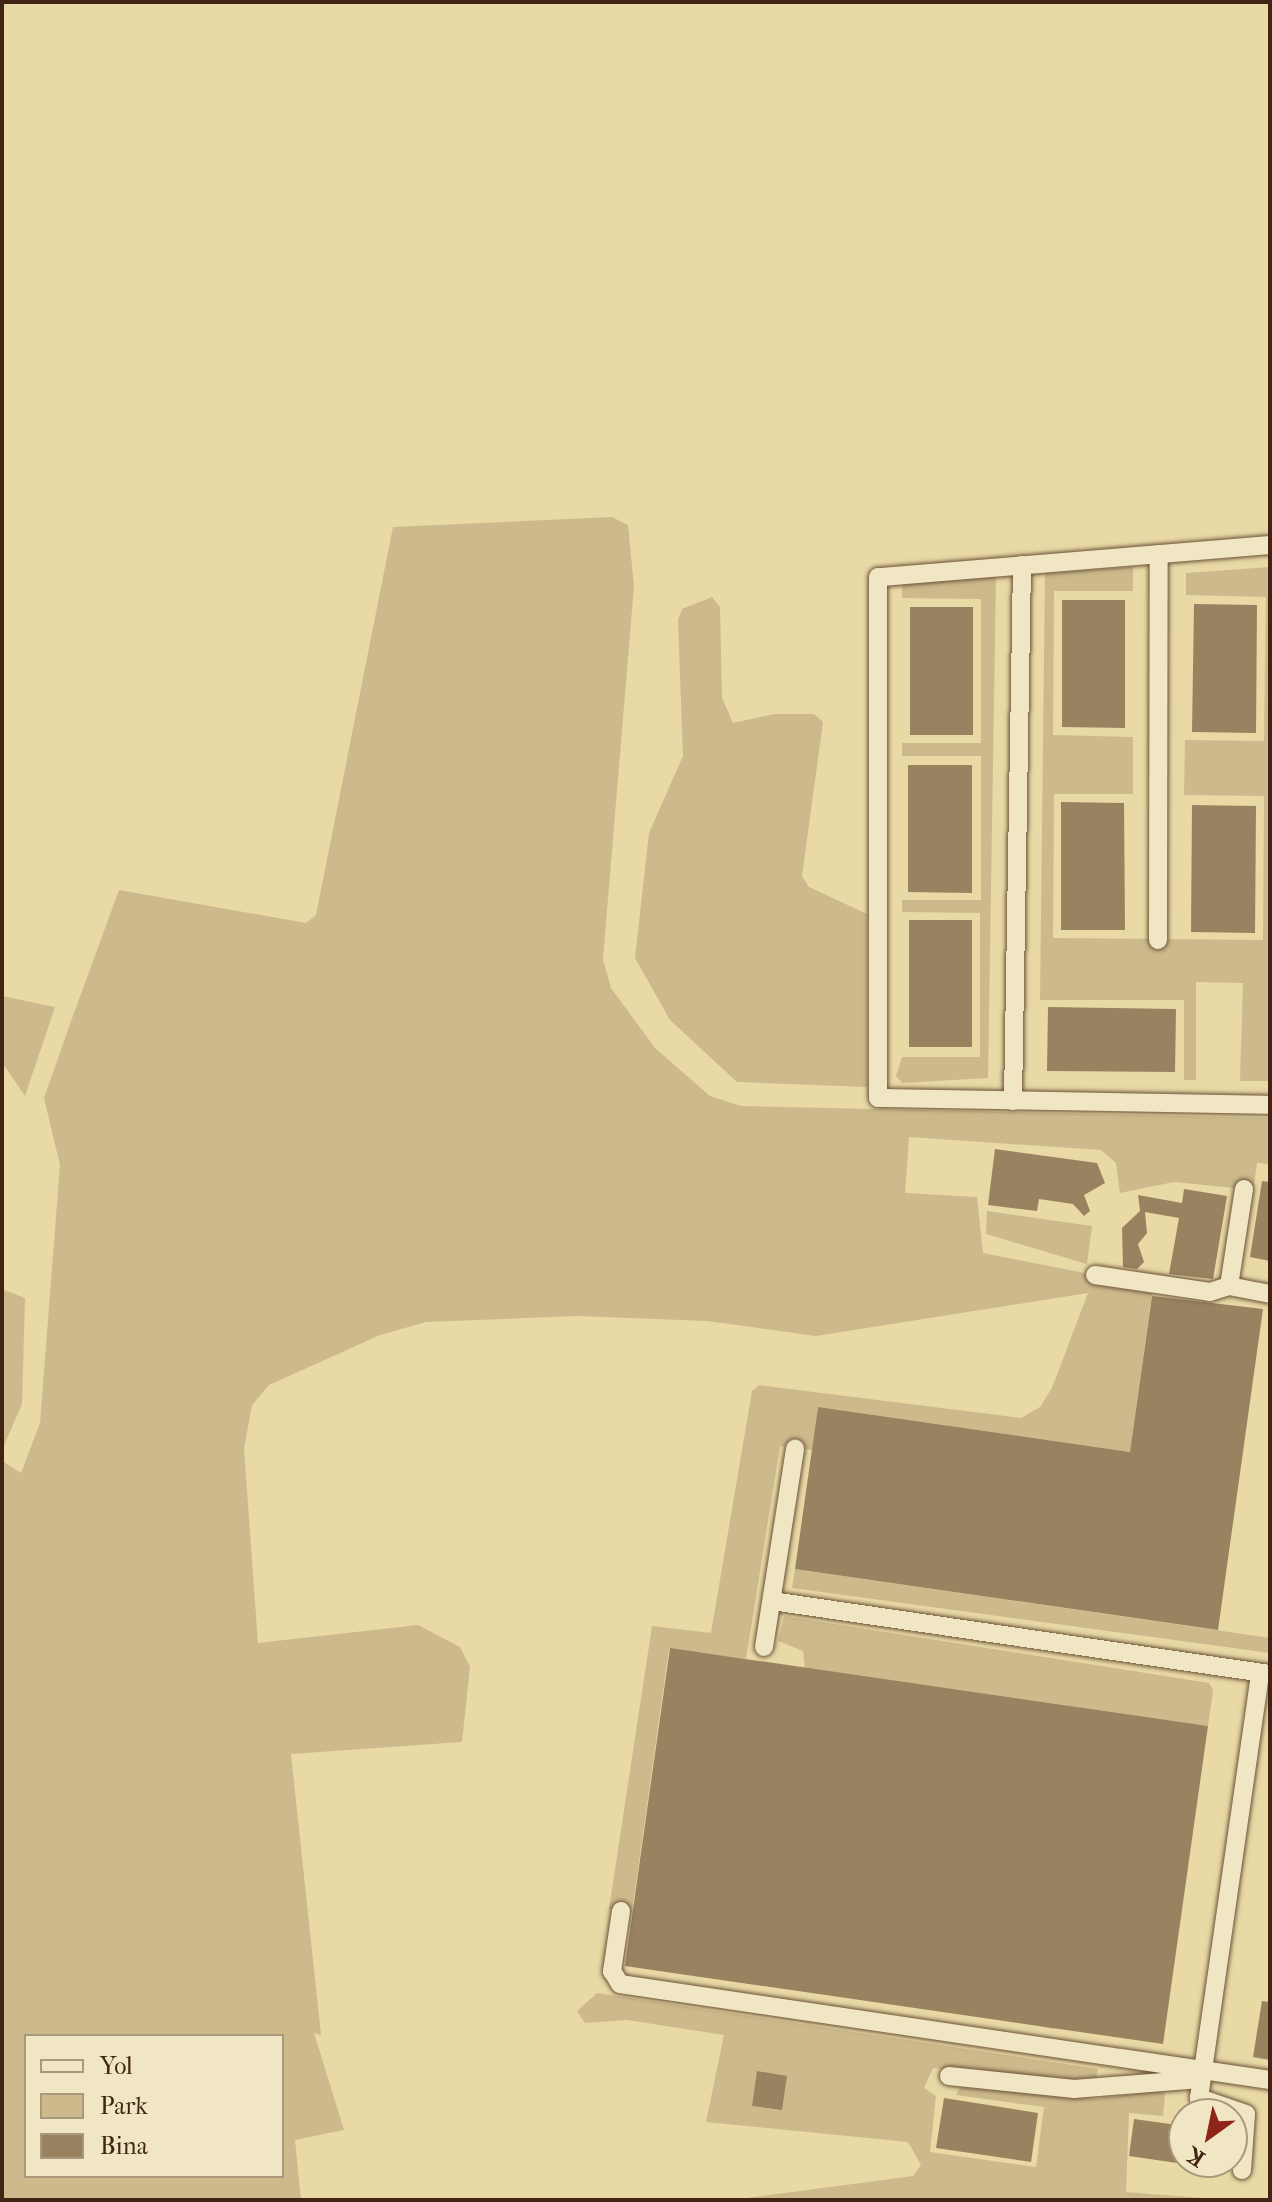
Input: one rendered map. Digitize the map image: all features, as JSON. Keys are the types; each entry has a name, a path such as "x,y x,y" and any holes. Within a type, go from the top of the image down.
{"street":[{"path":"1270,545 878,577 878,1098 1270,1105"},
{"path":"1158,940 1159,554"},
{"path":"1013,1101 1022,565"},
{"path":"1229,1286 1244,1189"},
{"path":"1095,1275 1210,1292 1229,1286 1270,1294"},
{"path":"764,1647 795,1448"},
{"path":"772,1601 1265,1673 1199,2098"},
{"path":"621,1911 612,1971 620,1984 1202,2075 1270,2080"},
{"path":"949,2076 1074,2089 1202,2075"}],"green space":[{"path":"612,517 628,525 634,586 603,959 611,988 655,1048 710,1096 741,1106 1270,1118 1270,1164 1257,1163 1254,1185 1244,1189 1174,1182 1120,1193 1116,1163 1101,1150 909,1137 905,1193 977,1197 983,1253 1095,1275 1092,1285 1152,1293 1130,1452 818,1407 812,1450 780,1446 746,1659 669,1649 632,1912 609,1909 652,1626 711,1633 752,1391 759,1385 1021,1418 1040,1407 1052,1388 1088,1293 816,1336 707,1321 578,1316 426,1322 380,1335 269,1385 252,1405 244,1449 258,1643 418,1625 460,1647 470,1667 462,1742 291,1754 321,2035 314,2033 344,2130 295,2140 301,2200 2,2200 2,1461 21,1473 40,1423 60,1165 44,1098 119,890 306,923 316,915 393,527"},
{"path":"1133,567 1133,591 1054,591 1053,735 1133,737 1133,794 1054,794 1053,938 1263,940 1264,796 1184,795 1185,740 1264,741 1266,597 1186,595 1186,573 1270,567 1270,1081 1240,1081 1243,983 1196,982 1196,1080 1184,1080 1184,1000 1040,1000 1045,573"},
{"path":"996,577 988,1078 902,1083 896,1076 902,1057 980,1057 980,913 902,912 902,900 981,900 981,756 902,756 902,743 981,743 981,599 902,598 902,584"},
{"path":"712,597 720,607 722,698 733,723 774,714 814,714 823,722 802,876 809,887 867,914 867,1087 737,1082 670,1020 635,958 649,833 683,756 678,620 682,609"},
{"path":"2,996 55,1007 25,1096 2,1062"},
{"path":"987,1211 1092,1226 1087,1264 986,1234"},
{"path":"2,1289 25,1298 22,1404 2,1450"},
{"path":"795,1569 1270,1638 1270,1653 792,1588"},
{"path":"784,1616 1209,1683 1213,1690 1208,1726 1098,1711 1054,2029 1037,2026 1082,1708 805,1668 803,1651 778,1641"},
{"path":"597,1993 1098,2069 1096,2079 1082,2080 933,2068 924,2088 936,2096 930,2152 1036,2167 1044,2107 956,2095 960,2087 1093,2099 1160,2091 1165,2094 1163,2116 1129,2113 1126,2192 1227,2200 731,2200 913,2176 921,2165 908,2142 706,2122 724,2035 627,2020 585,2023 577,2011"}],"building":[{"path":"1062,600 1125,600 1125,728 1062,727"},
{"path":"1194,604 1257,605 1256,733 1192,732"},
{"path":"910,607 973,607 973,735 910,735"},
{"path":"908,765 972,765 972,893 908,892"},
{"path":"1061,802 1124,803 1125,930 1061,930"},
{"path":"1192,805 1256,806 1255,933 1191,932"},
{"path":"909,920 972,920 972,1047 909,1047"},
{"path":"1048,1007 1176,1009 1175,1072 1047,1071"},
{"path":"995,1149 1097,1163 1105,1183 1084,1195 1090,1211 1084,1216 1073,1204 1039,1199 1037,1211 988,1205"},
{"path":"1262,1181 1270,1182 1270,1261 1250,1257"},
{"path":"1184,1189 1227,1196 1213,1279 1169,1274 1179,1218 1145,1212 1147,1233 1138,1244 1144,1262 1137,1269 1123,1267 1122,1228 1140,1211 1138,1195 1182,1203"},
{"path":"1152,1296 1263,1309 1218,1630 795,1569 818,1407 1130,1452"},
{"path":"670,1648 1208,1726 1163,2044 625,1966"},
{"path":"1262,2001 1270,2002 1270,2060 1253,2057"},
{"path":"757,2071 787,2076 782,2110 752,2106"},
{"path":"944,2098 1038,2113 1031,2162 936,2148"},
{"path":"1134,2119 1168,2124 1168,2162 1129,2156"}]}
